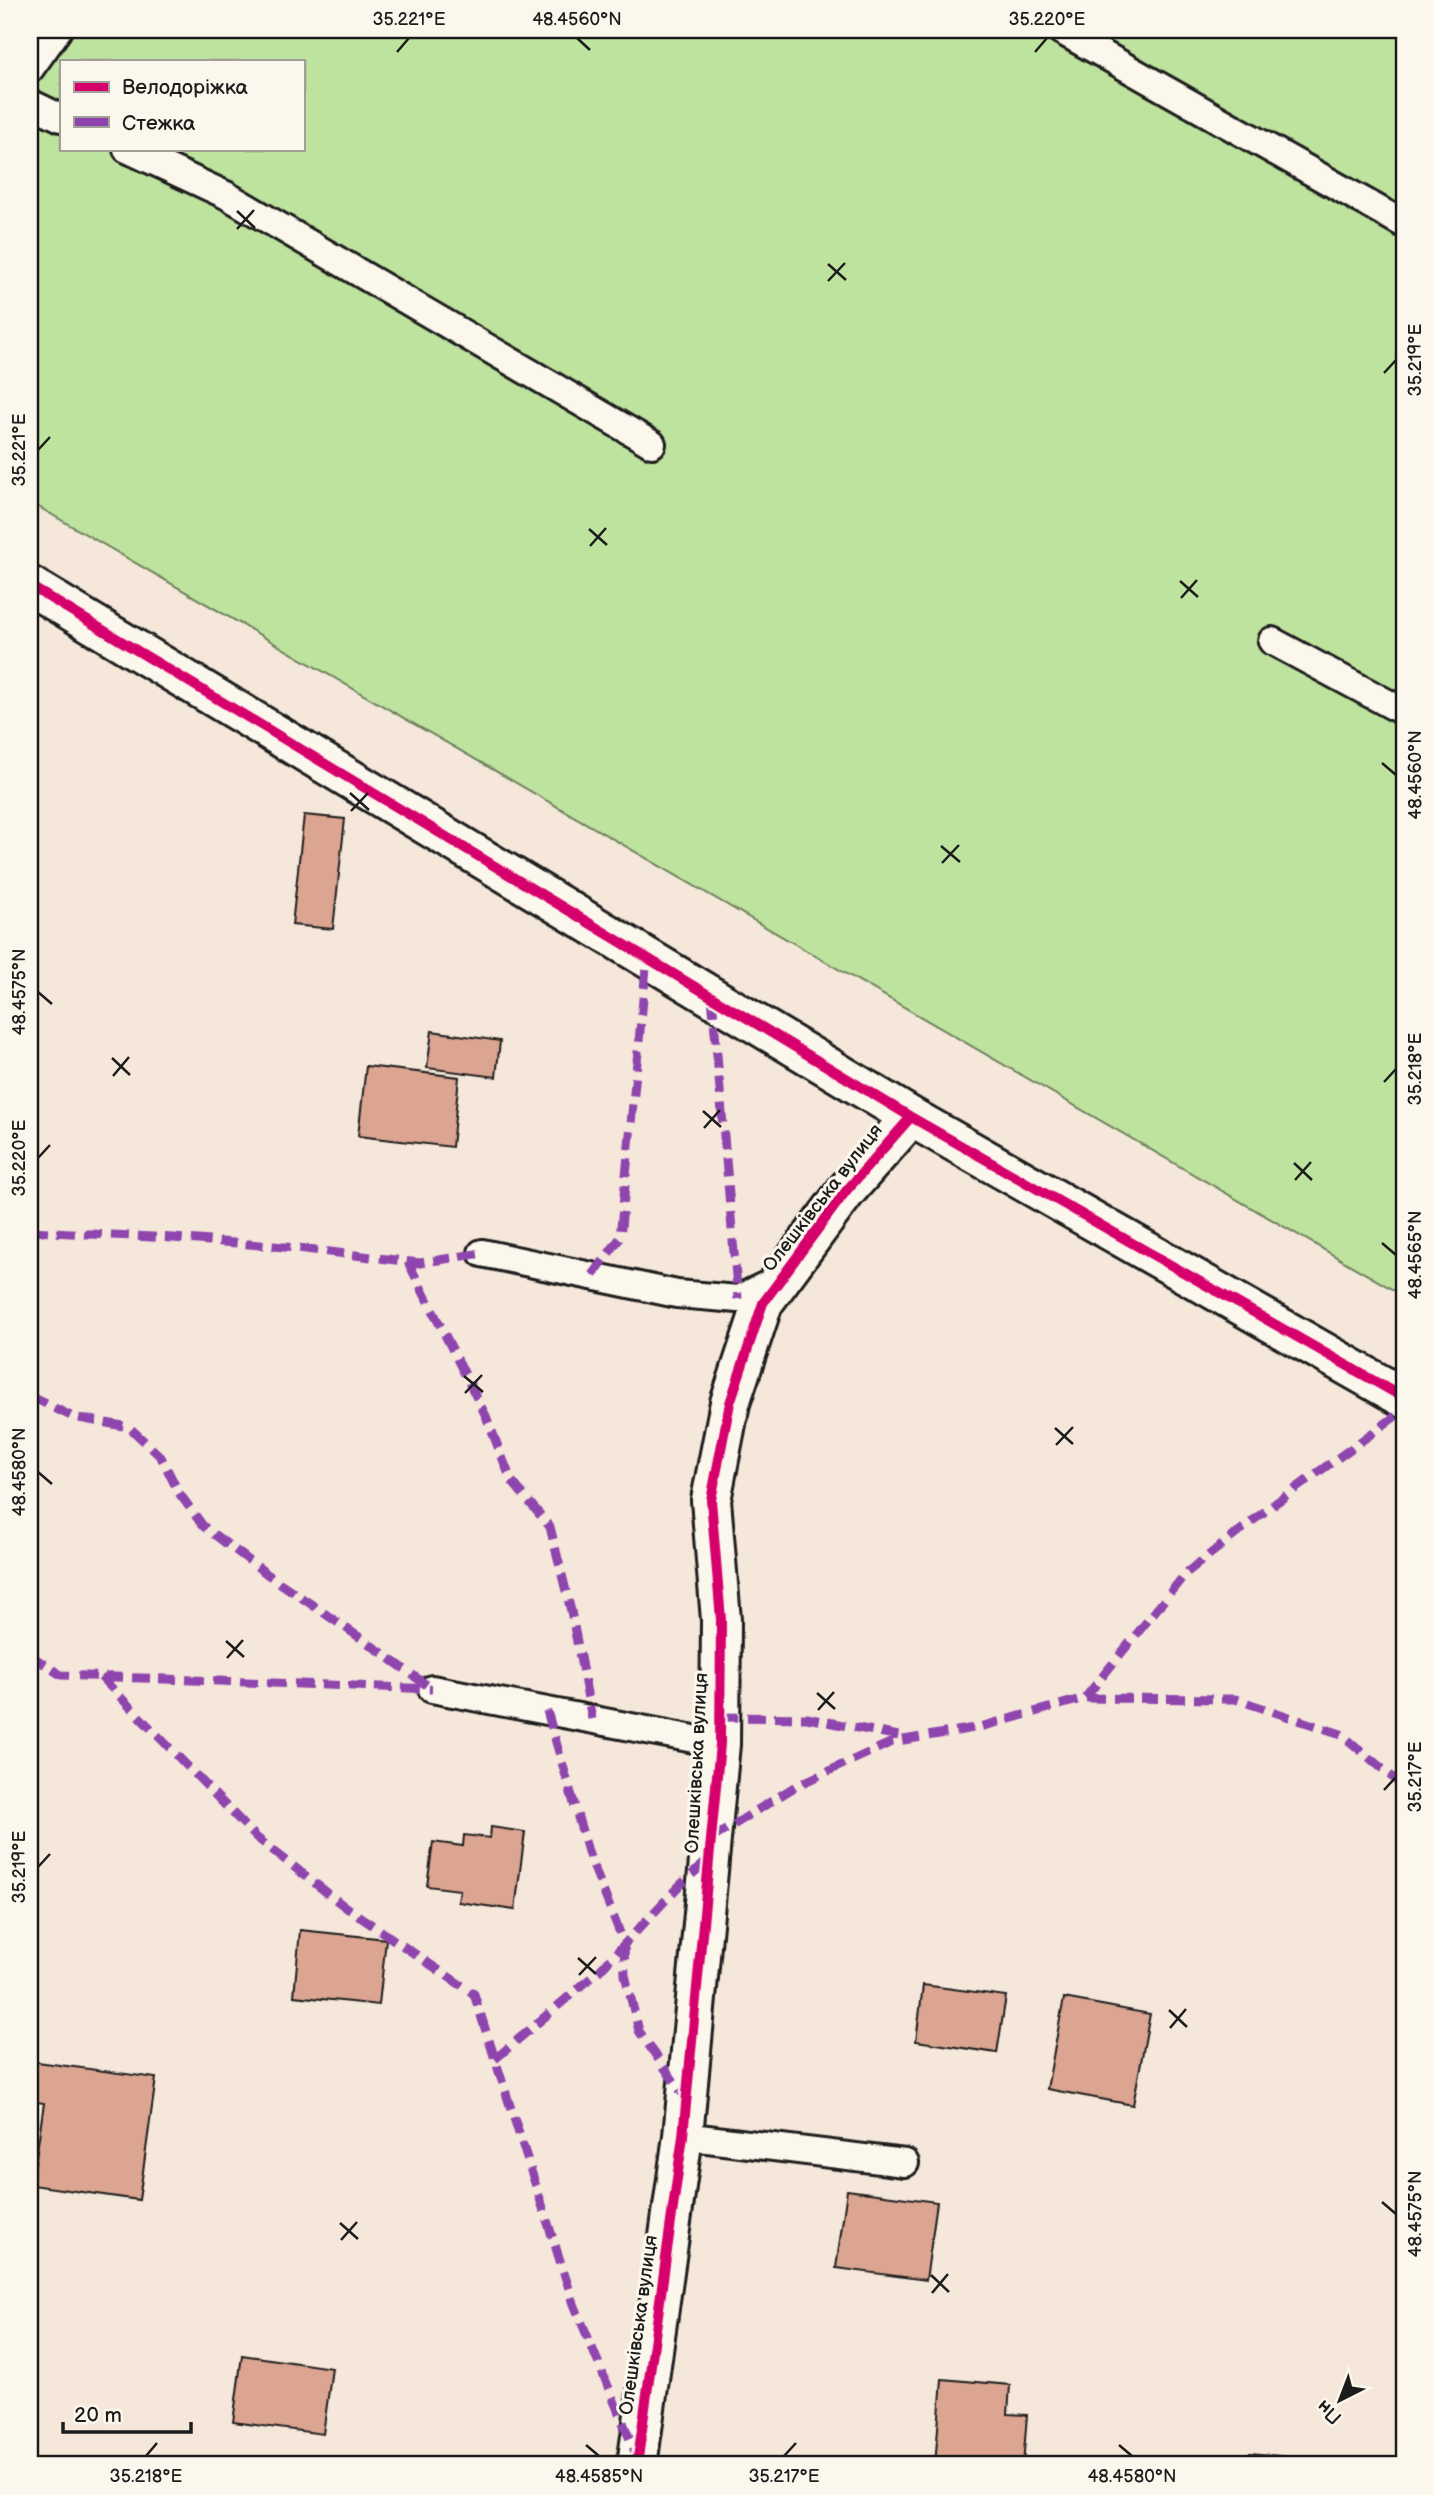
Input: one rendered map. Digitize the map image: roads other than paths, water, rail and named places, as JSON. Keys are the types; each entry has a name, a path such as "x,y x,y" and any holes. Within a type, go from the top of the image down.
{"street":[{"path":"30,586 911,1116 1404,1398"},
{"name":"Олешківська вулиця","path":"638,2465 683,2136 720,1744 721,1620 711,1500 730,1403 763,1303 846,1191 911,1116"}],"lane":[{"path":"30,69 58,30"},
{"path":"1060,30 1404,224"},
{"path":"30,103 60,118"},
{"path":"129,150 226,195 652,444"},
{"path":"1272,641 1404,712"},
{"path":"482,1253 677,1294 738,1300 782,1278"},
{"path":"432,1689 720,1744"},
{"path":"683,2136 905,2163"}]}
